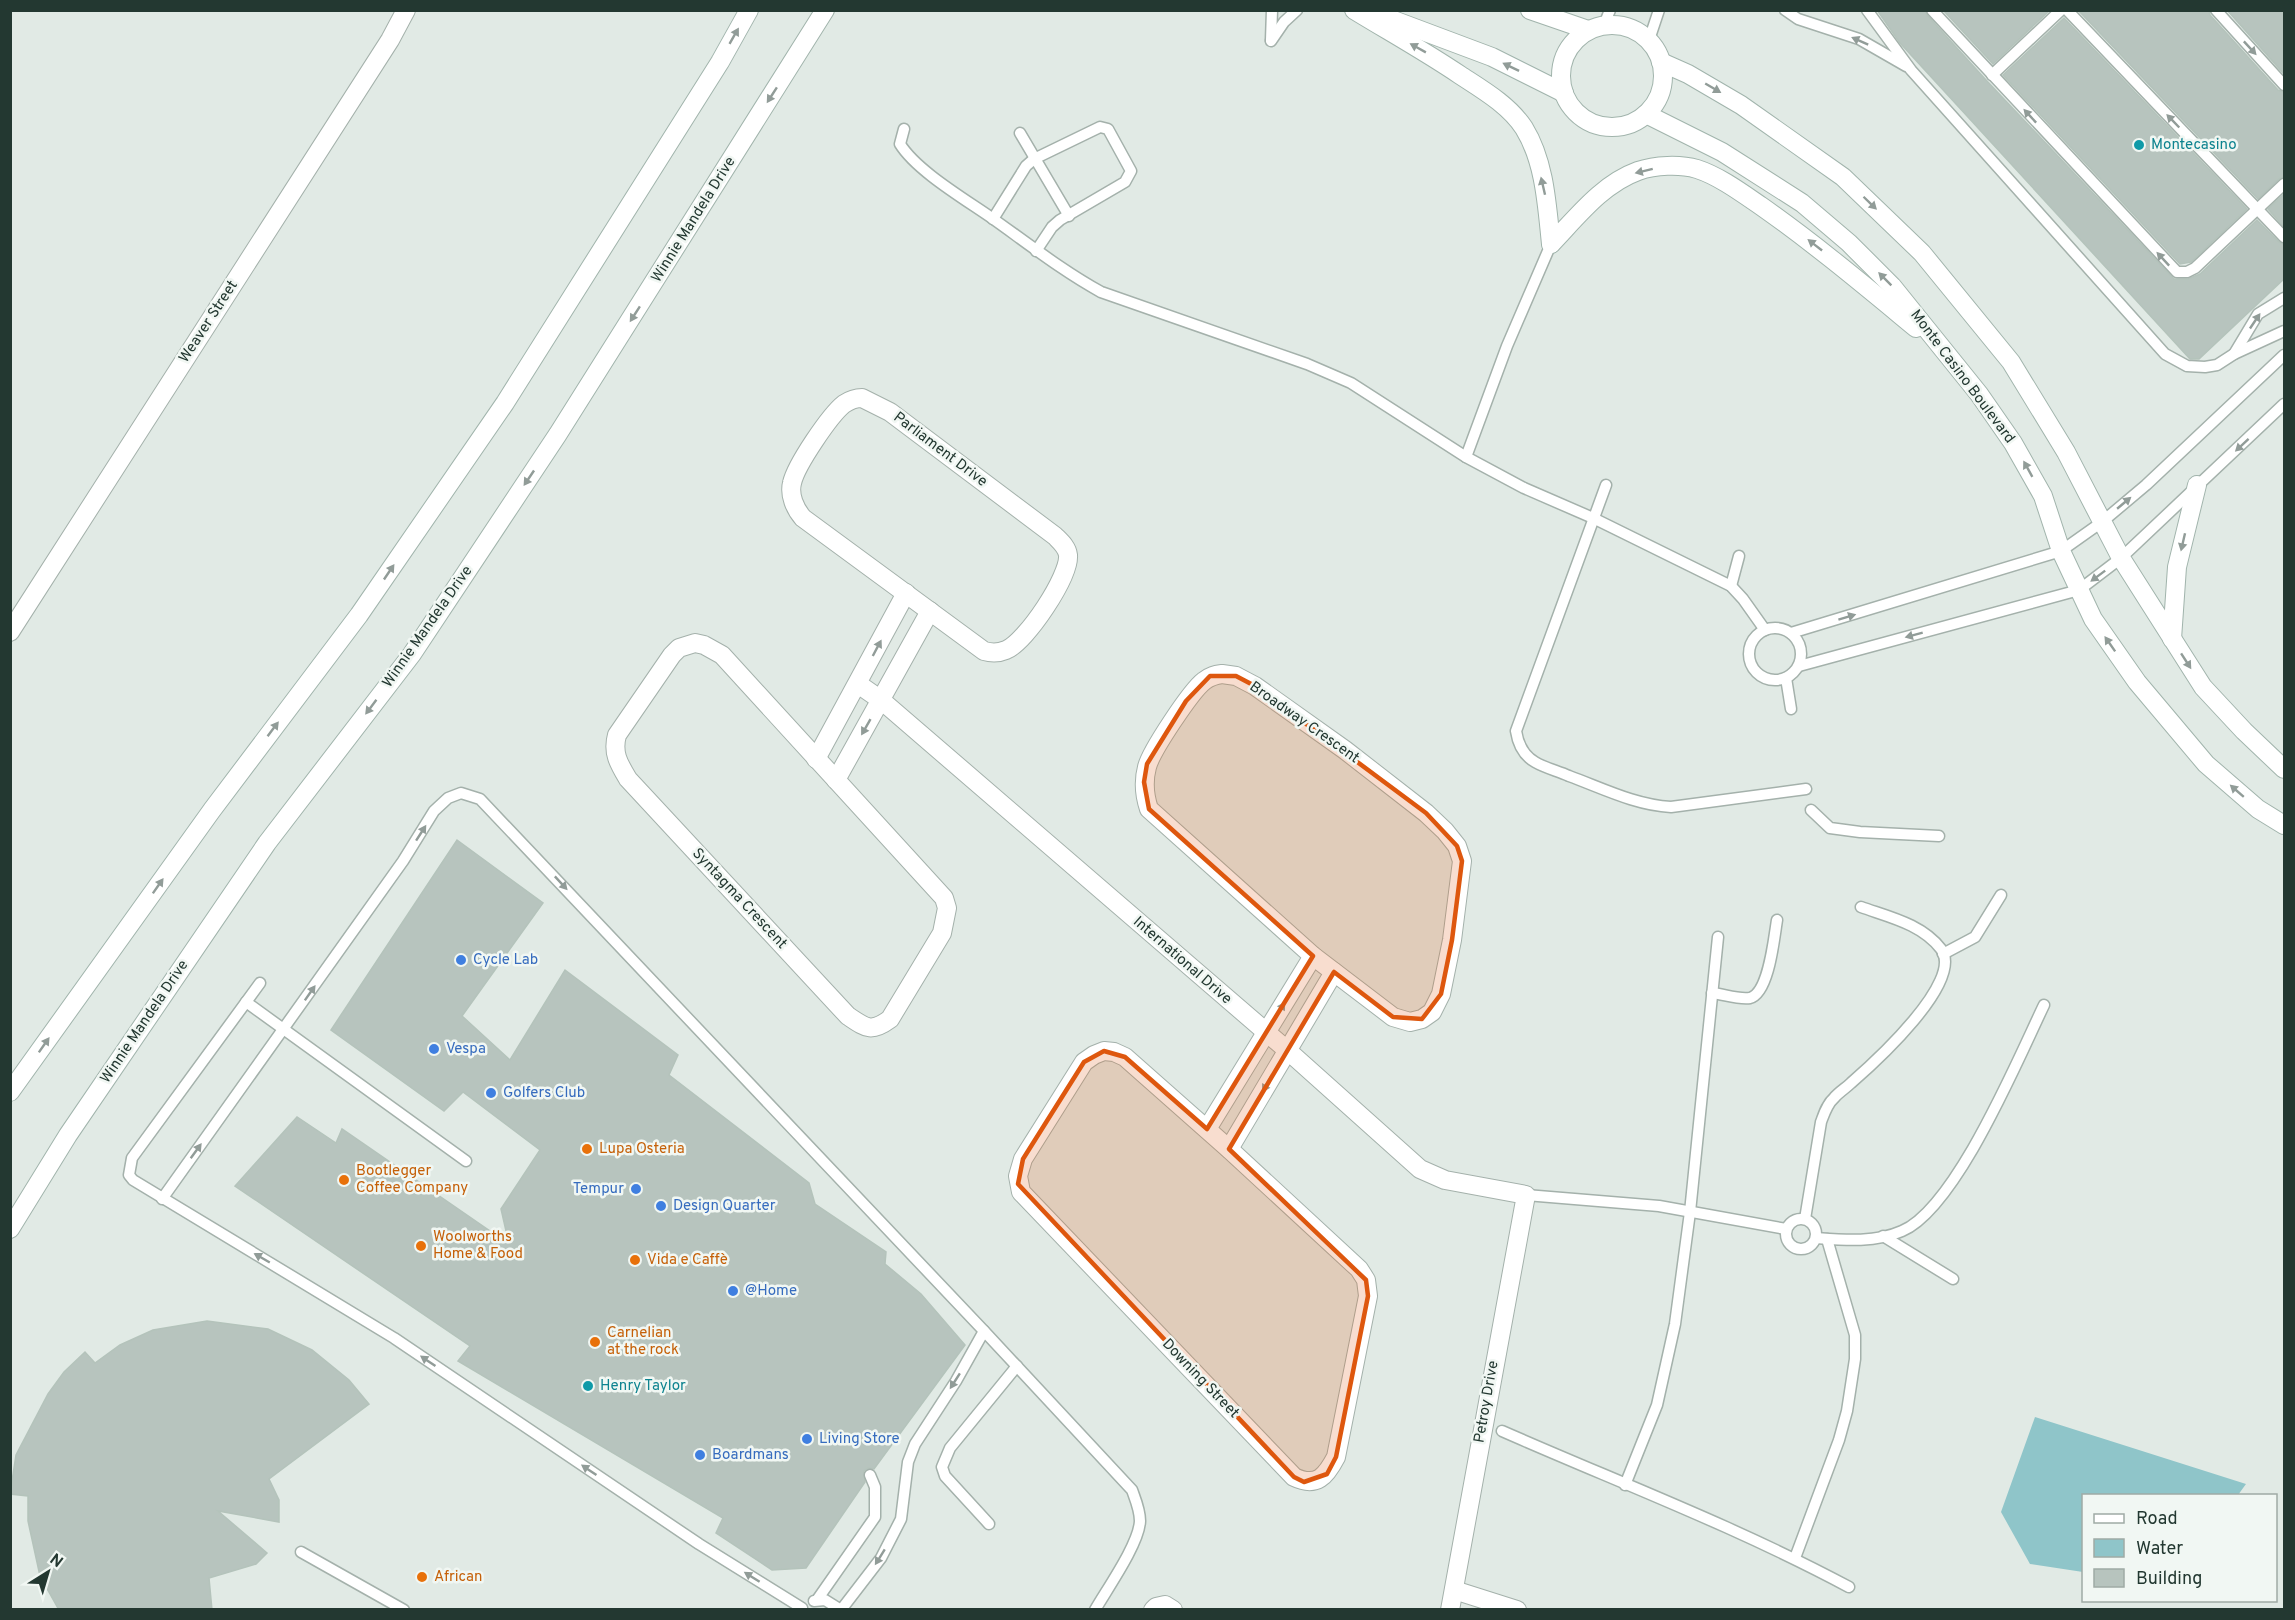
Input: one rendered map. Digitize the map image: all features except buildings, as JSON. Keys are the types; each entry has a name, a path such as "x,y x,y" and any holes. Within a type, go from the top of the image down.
{"street":[{"name":"Weaver Street","path":"10,632 390,39 406,10"},
{"path":"10,1092 212,810 360,615 479,441 720,62 749,10"},
{"name":"Winnie Mandela Drive","path":"10,1229 68,1135 267,843 412,654 558,434 825,10"},
{"path":"804,46 832,10"},
{"path":"1354,10 1433,56 1492,95 1523,127 1537,158 1547,203 1551,244"},
{"path":"1367,10 1492,57 1564,93"},
{"path":"1530,10 1601,22 1628,27 1649,40 1659,54 1663,71 1660,95 1646,114 1632,123 1617,127 1601,126 1585,119 1572,108 1564,93 1561,79 1562,64 1567,51 1575,40 1601,22"},
{"path":"1661,62 1688,74 1741,105 1843,177 1922,253 2011,362 2066,452 2121,558 2203,687 2284,769"},
{"name":"Monte Casino Boulevard","path":"1646,114 1722,152 1802,202 1849,243 1892,286 1979,394 2013,443 2043,496 2061,551 2093,620 2137,682 2206,764 2258,809 2284,825"},
{"path":"1551,244 1581,210 1612,185 1639,171 1676,166 1698,170 1738,191 1800,233 1942,349"},
{"name":"Parliament Drive","path":"854,399 868,400 890,412 1055,536 1068,554 1067,567 1043,613 1019,642 1007,650 993,653 984,651 930,610 796,511 792,496 792,482 822,430 834,414 854,399"},
{"path":"2172,639 2177,567 2197,485"},
{"path":"816,759 906,593"},
{"path":"836,780 930,610"},
{"name":"Syntagma Crescent","path":"695,643 705,645 722,655 836,780 935,886 944,898 947,908 942,933 890,1019 879,1027 868,1028 848,1016 628,779 617,762 614,746 617,735 672,655 679,648 695,643"},
{"name":"Broadway Crescent","path":"1222,674 1236,676 1255,686 1345,750 1426,813 1457,846 1462,861 1452,940 1441,994 1431,1012 1422,1019 1410,1022 1393,1017 1334,972 1313,956 1149,809 1144,782 1147,764 1186,701 1210,676 1222,674"},
{"name":"International Drive","path":"858,684 881,700 1287,1050 1420,1169 1445,1180 1526,1195"},
{"path":"1207,1129 1313,956"},
{"path":"1229,1149 1334,972"},
{"name":"Downing Street","path":"1104,1052 1114,1052 1125,1057 1229,1149 1359,1269 1366,1280 1368,1296 1336,1457 1327,1474 1315,1481 1304,1482 1294,1477 1021,1192 1018,1184 1023,1160 1084,1062 1094,1054 1104,1052"},
{"name":"Petroy Drive","path":"1450,1610 1526,1195"},
{"path":"1454,1590 1517,1610"},
{"path":"1153,1610 1165,1605 1173,1610"}],"lane":[{"path":"1272,10 1271,40 1284,22 1297,10"},
{"path":"1649,40 1659,10"},
{"path":"1785,10 1798,19 1858,39 1911,69"},
{"path":"1867,10 1911,69 2165,354 2187,366 2217,365 2234,354 2284,331"},
{"path":"1932,10 2177,273 2195,268 2284,184"},
{"path":"1992,75 2061,10"},
{"path":"2067,10 2284,237"},
{"path":"2216,10 2284,85"},
{"path":"993,219 1026,166 1034,159 1100,127 1108,129 1131,171 1130,176 1125,182 1052,227 1036,251"},
{"path":"904,129 900,144 905,153 951,190 1069,274 1101,292 1307,364 1351,383 1466,457 1524,488 1593,518 1731,586 1765,630"},
{"path":"1020,133 1069,216"},
{"path":"1466,457 1507,346 1551,244"},
{"path":"2234,354 2258,314 2284,298"},
{"path":"1791,633 2061,551 2102,522 2154,477 2284,355"},
{"path":"1799,666 1801,648 1791,633 1774,628 1757,635 1750,651 1754,669 1768,679 1777,680 1786,678 1799,666 2079,590 2121,558 2284,404"},
{"path":"1606,484 1516,731 1521,750 1535,762 1633,801 1654,806 1671,807 1806,789"},
{"path":"1731,586 1739,556"},
{"path":"1786,678 1791,709"},
{"path":"162,1199 403,861 434,811 448,798 461,792 480,799 1132,1490 1139,1508 1140,1524 1135,1541 1095,1610"},
{"path":"1810,810 1830,828 1939,836"},
{"path":"1943,954 1975,937 2001,895"},
{"path":"1805,1219 1821,1122 1826,1109 1834,1098 1871,1066 1912,1023 1933,994 1946,965 1943,954 1924,934 1908,924 1861,907"},
{"path":"1712,993 1748,999 1757,995 1764,985 1777,920"},
{"path":"1625,1485 1657,1405 1668,1364 1690,1212 1718,937"},
{"path":"260,983 132,1158 129,1175 133,1180 394,1338 699,1544 802,1609 817,1600 875,1517 875,1487 870,1475"},
{"path":"246,1002 466,1161"},
{"path":"1795,1558 1839,1440 1847,1411 1855,1359 1855,1335 1821,1238 1812,1223 1805,1219 1797,1219 1790,1222 1786,1230 1786,1237 1790,1244 1797,1248 1804,1248 1821,1238 1867,1240 1902,1231 1927,1213 1946,1190 1985,1128 2044,1005"},
{"path":"1526,1195 1659,1206 1786,1230"},
{"path":"1883,1236 1953,1279"},
{"path":"817,1600 825,1600 841,1610 881,1558 901,1519 908,1462 915,1443 956,1381 984,1331"},
{"path":"989,1524 945,1476 942,1467 950,1448 1017,1366"},
{"path":"1502,1431 1698,1514 1795,1558 1849,1587"},
{"path":"301,1552 384,1605 404,1610"}],"highlighted area":[{"path":"1210,676 1236,676 1255,686 1426,813 1457,846 1462,861 1452,940 1441,994 1422,1019 1393,1017 1334,972 1229,1149 1366,1280 1368,1296 1336,1457 1327,1474 1304,1482 1294,1477 1018,1184 1023,1159 1084,1062 1104,1051 1125,1057 1207,1129 1313,956 1149,809 1144,782 1147,764 1186,701"}],"water":[{"path":"2035,1417 2246,1484 2239,1494 2082,1494 2082,1572 2030,1564 2001,1512"}],"place":[{"name":"Montecasino","path":"2139,145"},
{"name":"Cycle Lab","path":"461,960"},
{"name":"Vespa","path":"434,1049"},
{"name":"Golfers Club","path":"491,1093"},
{"name":"Lupa Osteria","path":"587,1149"},
{"name":"Bootlegger Coffee Company","path":"344,1180"},
{"name":"Tempur","path":"636,1189"},
{"name":"Design Quarter","path":"661,1206"},
{"name":"Woolworths Home & Food","path":"421,1246"},
{"name":"Vida e Caffè","path":"635,1260"},
{"name":"@Home","path":"733,1291"},
{"name":"Carnelian at the rock","path":"595,1342"},
{"name":"Henry Taylor","path":"588,1386"},
{"name":"Living Store","path":"807,1439"},
{"name":"Boardmans","path":"700,1455"},
{"name":"African","path":"422,1577"}]}
